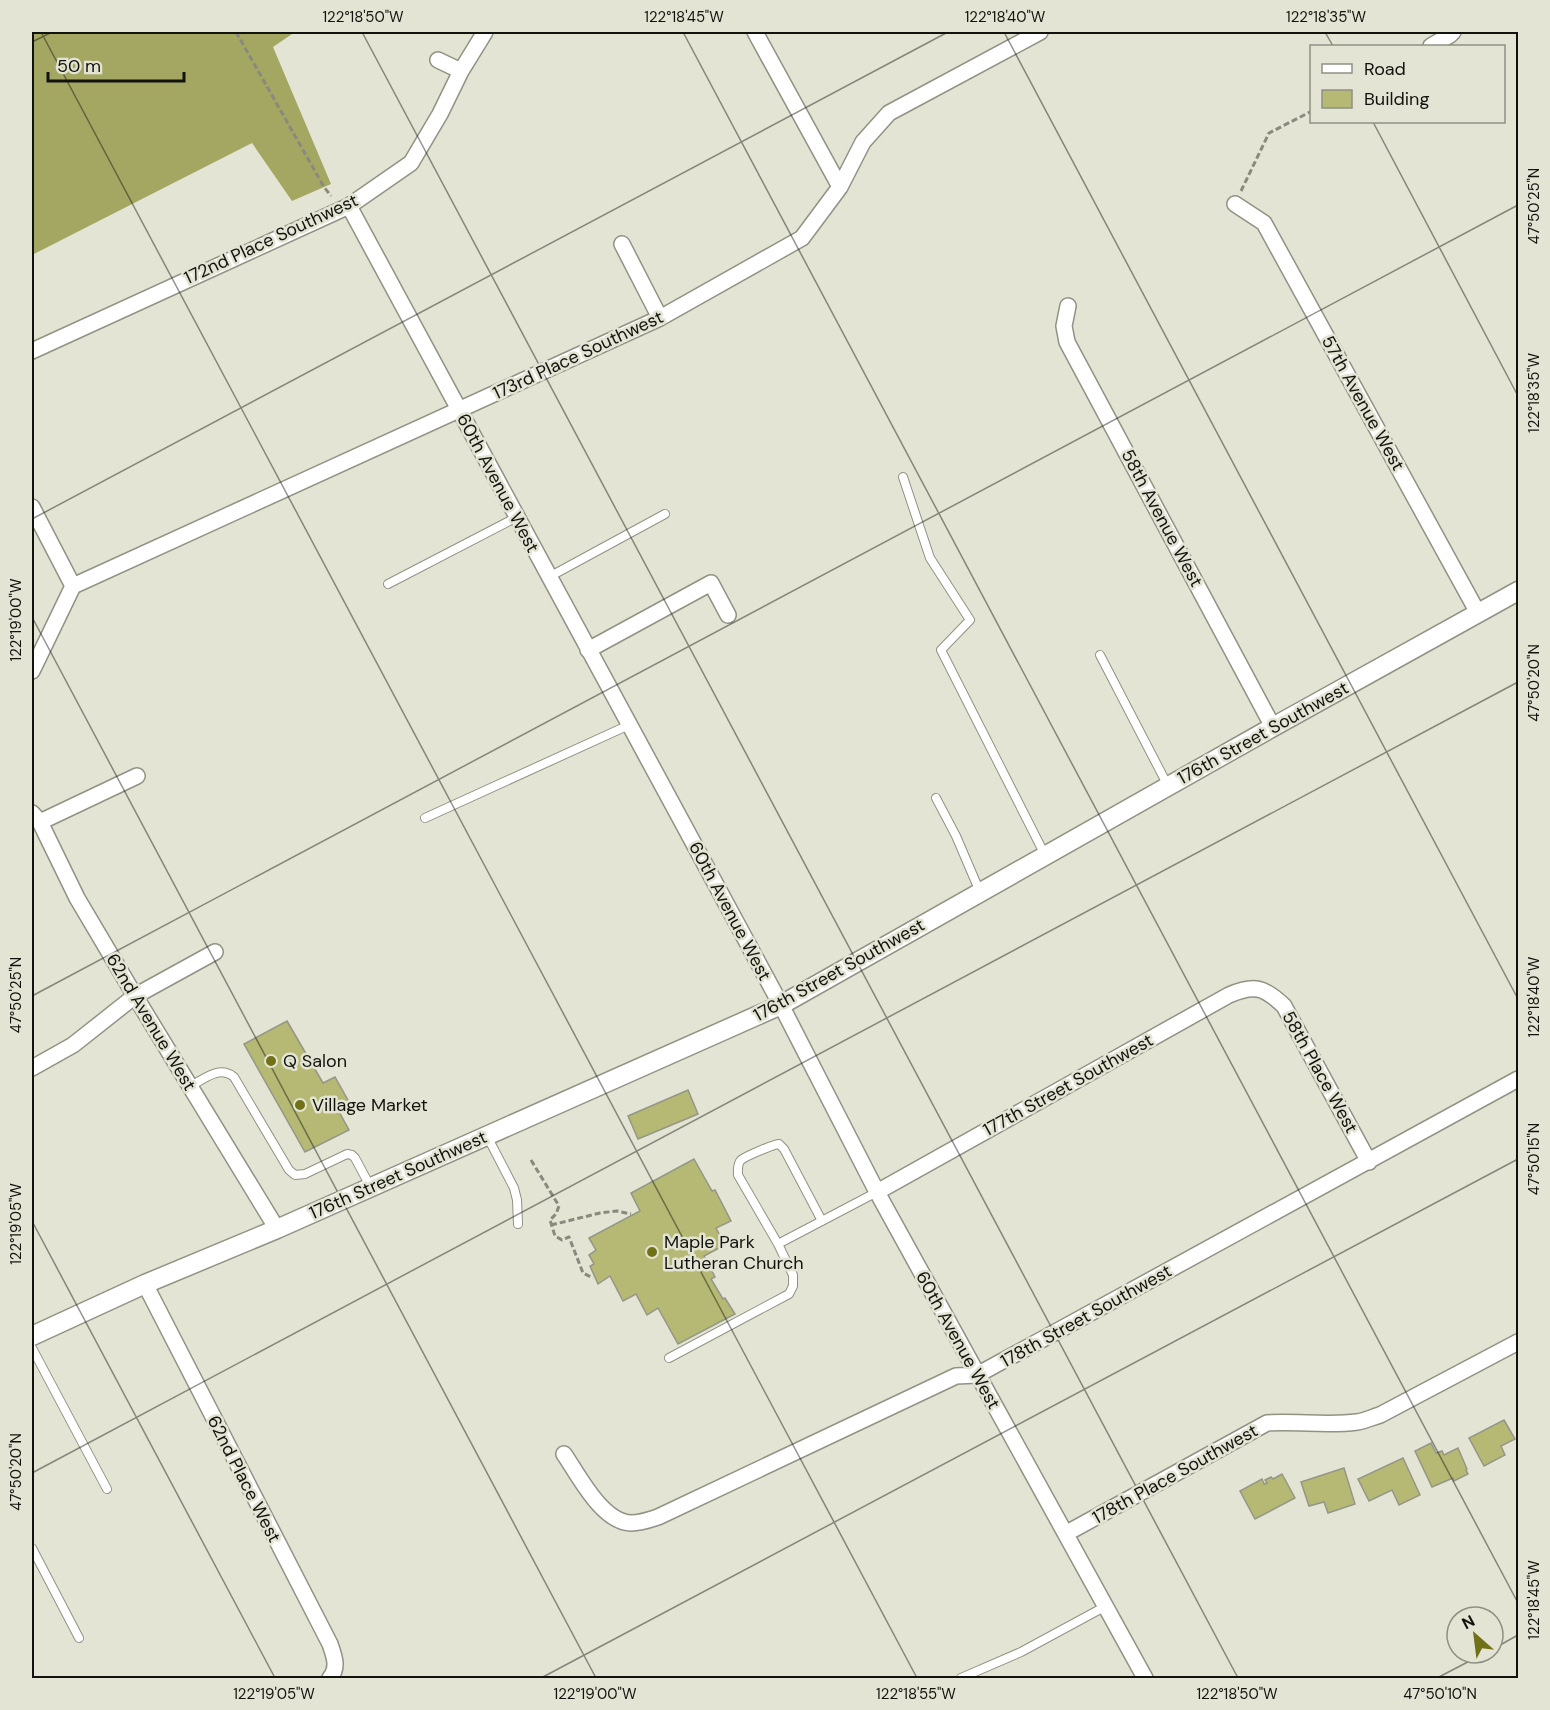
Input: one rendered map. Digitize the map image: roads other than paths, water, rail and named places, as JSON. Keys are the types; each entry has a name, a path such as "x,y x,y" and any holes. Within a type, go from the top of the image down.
{"street":[{"name":"172nd Place Southwest","path":"32,351 345,207 411,163 485,32"},
{"path":"755,32 840,187"},
{"path":"1005,32 1012,46"},
{"name":"173rd Place Southwest","path":"73,586 660,318 802,238 840,187 863,142 889,112 1040,32"},
{"path":"1433,45 1453,32"},
{"path":"438,60 461,72"},
{"name":"57th Avenue West","path":"1235,204 1264,223 1478,613"},
{"name":"60th Avenue West","path":"345,207 517,517 781,1005 877,1192 1145,1678"},
{"path":"622,244 660,318"},
{"name":"58th Avenue West","path":"1068,306 1064,326 1067,342 1273,727"},
{"path":"32,507 73,586 32,671"},
{"path":"588,650 711,584 728,615"},
{"name":"176th Street Southwest","path":"32,1336 145,1284 277,1229 781,1005 1518,591"},
{"path":"36,817 137,776"},
{"name":"62nd Avenue West","path":"36,817 77,898 277,1229"},
{"path":"32,1068 73,1045 135,996 215,952"},
{"name":"177th Street Southwest","path":"877,1192 1229,995 1254,988 1263,990"},
{"name":"58th Place West","path":"1263,990 1274,996 1284,1006 1369,1162"},
{"name":"178th Street Southwest","path":"564,1454 596,1502 605,1511 628,1523 644,1522 956,1376 977,1375 1518,1079"},
{"name":"62nd Place West","path":"145,1284 330,1644 336,1660 331,1677"},
{"name":"178th Place Southwest","path":"1066,1533 1267,1423 1359,1422 1380,1415 1518,1342"}],"lane":[{"path":"903,477 930,558 970,620 940,650 1045,855"},
{"path":"549,577 665,514"},
{"path":"388,584 517,517"},
{"path":"1100,655 1168,786"},
{"path":"425,818 629,725"},
{"path":"936,798 956,836 980,892"},
{"path":"190,1086 219,1071 228,1072 234,1077 289,1170 295,1175 305,1174 347,1154 356,1158 370,1188"},
{"path":"487,1136 514,1188 518,1224"},
{"path":"669,1358 789,1294 793,1286 793,1275 778,1244 738,1175 741,1160 779,1144 784,1149 822,1221"},
{"path":"778,1244 877,1192"},
{"path":"32,1348 107,1489"},
{"path":"32,1548 79,1638"},
{"path":"961,1678 1021,1652 1106,1606"}],"place":[{"name":"Q Salon","path":"271,1061"},
{"name":"Village Market","path":"300,1105"},
{"name":"Maple Park Lutheran Church","path":"652,1252"}]}
